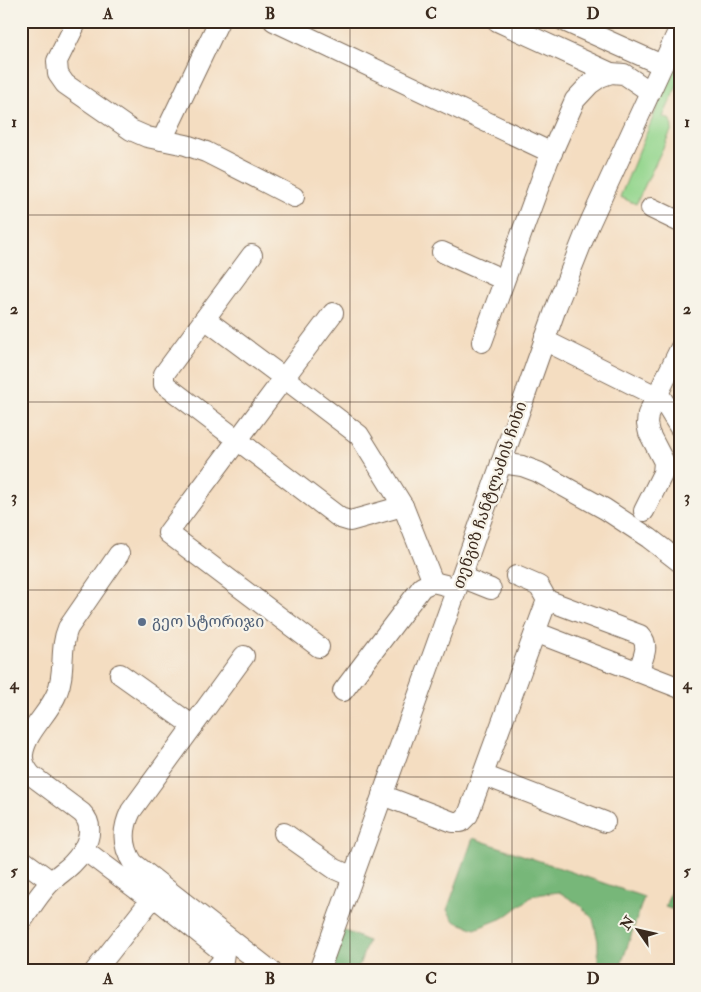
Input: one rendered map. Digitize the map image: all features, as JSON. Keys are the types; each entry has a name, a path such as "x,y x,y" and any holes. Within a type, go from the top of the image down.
{"street":[{"path":"77,21 57,61 58,74 65,84 131,130 147,137 206,152 294,197"},
{"path":"162,140 219,21"},
{"path":"274,21 552,152"},
{"path":"497,21 611,73 624,74 650,91"},
{"path":"564,21 662,65"},
{"name":"თენგიზ ჩანტლაძის ჩიხი","path":"319,971 544,340 586,232 680,28"},
{"path":"482,342 552,152 575,100 590,84 600,77 611,73"},
{"path":"651,208 680,222"},
{"path":"442,252 504,280"},
{"path":"252,255 164,374 164,384 340,518 350,522 403,506"},
{"path":"319,648 168,533 333,313"},
{"path":"205,319 359,436 403,506 433,582"},
{"path":"544,340 658,396 662,399 680,428"},
{"path":"644,511 663,473 664,462 648,433 646,424 648,414 680,349"},
{"path":"501,463 522,466 538,472 650,538 680,562"},
{"path":"21,922 51,882 74,862 83,849 90,833 88,819 31,775 22,761 22,755 26,742 58,693 63,639 68,628 119,554"},
{"path":"516,576 539,586 547,600 640,635 645,640 646,647 638,672"},
{"path":"343,691 422,587 433,582 491,589"},
{"path":"382,795 453,822 461,822 468,815 547,600"},
{"path":"535,632 680,688"},
{"path":"244,656 131,811 125,823 124,839 128,854 133,863 271,971"},
{"path":"120,674 192,726"},
{"path":"483,775 605,822"},
{"path":"284,833 335,870 353,877"},
{"path":"83,849 151,900"},
{"path":"21,859 51,882"},
{"path":"96,971 151,900 157,899 224,953 223,960 214,971"}],"green space":[{"path":"680,52 680,79 663,117 671,120 672,129 636,204 620,197"},
{"path":"473,838 644,897 619,971 596,971 598,967 598,941 593,919 580,905 559,892 534,895 505,917 475,929 454,921 447,910"},
{"path":"680,866 680,912 665,907"},
{"path":"343,930 368,941 357,971 328,971"}],"place":[{"name":"გეო სტორიჯი","path":"142,622"}]}
